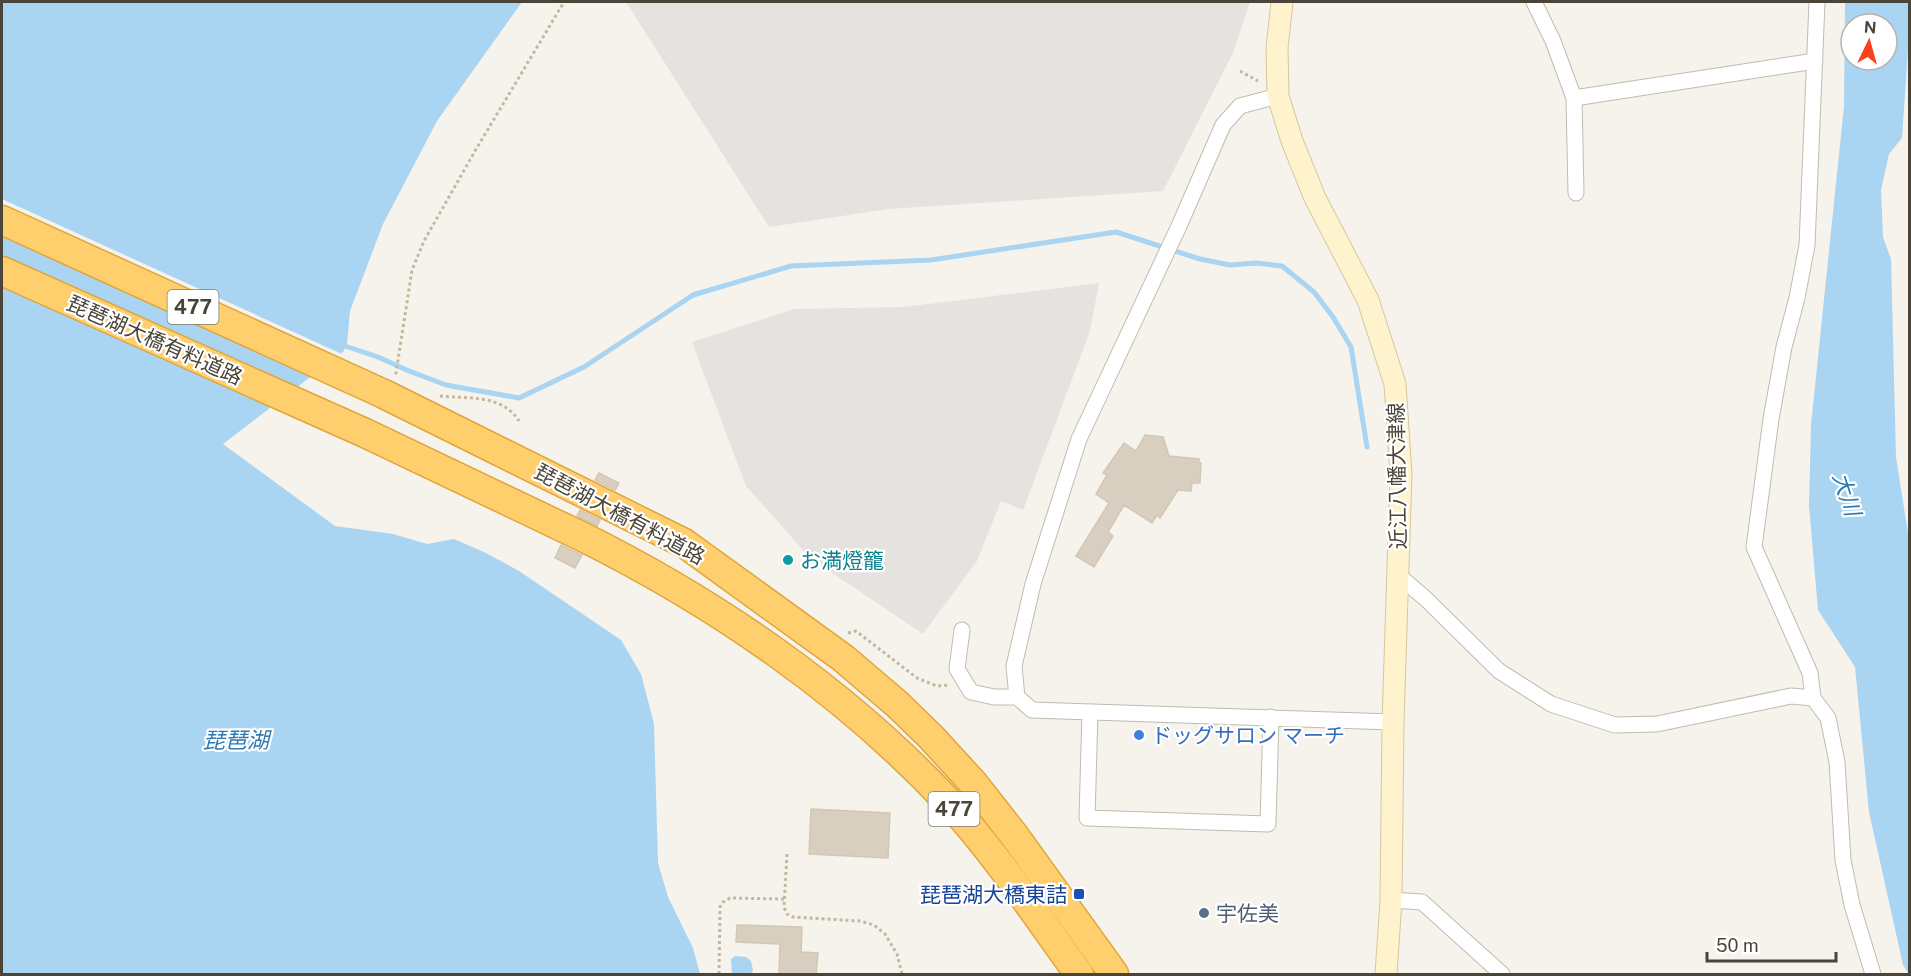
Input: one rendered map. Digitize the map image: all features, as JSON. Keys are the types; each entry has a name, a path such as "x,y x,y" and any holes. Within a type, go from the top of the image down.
{"highway":[{"name":"琵琶湖大橋有料道路","path":"2,220 395,382 684,543 843,658 897,704 931,737 974,784 1047,880 1114,975"},
{"name":"琵琶湖大橋有料道路","path":"2,271 365,433 614,553 734,625 800,670 836,699 895,750 950,805 1002,869 1079,975"}],"main road":[{"name":"近江八幡大津線","path":"1282,2 1277,48 1278,96 1292,141 1316,198 1368,300 1395,384 1401,474 1393,722 1391,900 1386,975"}],"street":[{"path":"1534,2 1553,40 1574,98 1576,193"},
{"path":"1817,2 1807,245 1776,388 1754,547 1810,673 1813,698 1828,718 1837,762 1844,860 1868,973"},
{"path":"1574,98 1815,61"},
{"path":"1017,697 1014,666 1032,584 1079,439 1179,226 1223,125 1240,106 1278,96"},
{"path":"1398,575 1426,599 1499,671 1551,704 1616,725 1657,724 1791,696 1813,698"},
{"path":"962,630 957,669 971,692 994,697 1017,697 1032,710 1393,722"},
{"path":"1090,712 1087,818 1268,824 1271,717"},
{"path":"1391,900 1422,902 1502,975"}],"path":[{"path":"395,382 412,270 424,241 564,2"},
{"path":"1240,70 1258,81"},
{"path":"437,396 495,401 513,411 519,421"},
{"path":"844,634 856,631 917,678 937,686 955,685"},
{"path":"787,854 784,899 787,914 793,917 860,921 874,925 885,934 897,954 902,975"},
{"path":"719,975 720,907 723,902 729,898 784,899"}],"shaded area":[{"path":"626,2 1250,2 1233,53 1163,191 889,209 769,227"},
{"path":"1099,283 1090,331 1023,510 1001,501 977,561 923,634 810,558 746,486 692,342 794,309 903,307"}],"water":[{"name":"琵琶湖","path":"2,2 522,2 437,121 383,224 350,311 347,344 343,352 223,444 335,526 393,534 427,544 454,539 519,571 621,640 641,674 654,724 658,863 668,897 693,948 700,974 2,974"},
{"name":"大川","path":"1845,2 1909,2 1902,138 1889,154 1881,190 1883,237 1891,259 1896,457 1910,546 1909,974 1903,965 1869,812 1855,667 1818,610 1809,506 1811,425 1844,106 1844,72 1899,72 1899,12 1845,12"},
{"path":"735,956 746,957 751,961 753,970 751,974 732,974 731,959"}],"pier":[{"path":"2,199 344,355 316,376 2,233"}],"building":[{"path":"1145,435 1163,437 1169,456 1199,459 1201,463 1200,483 1192,483 1191,491 1178,490 1160,518 1157,515 1152,523 1124,505 1108,532 1113,536 1094,567 1076,556 1109,503 1096,494 1107,475 1103,473 1124,443 1136,451"},
{"path":"599,473 619,483 615,490 595,480"},
{"path":"580,510 600,520 597,526 577,516"},
{"path":"561,545 582,555 575,568 555,558"},
{"path":"811,809 890,813 888,858 809,854"},
{"path":"737,925 802,927 801,952 818,953 816,975 779,975 780,944 736,942"}],"waterway":[{"path":"339,344 378,357 446,385 519,398 584,367 693,295 791,266 931,260 1116,232 1200,259 1230,265 1256,263 1282,266 1314,292 1333,317 1351,347 1367,447"}],"place":[{"name":"お満燈籠","path":"788,560"},
{"name":"ドッグサロン マーチ","path":"1139,735"},
{"name":"琵琶湖大橋東詰","path":"1079,894"},
{"name":"宇佐美","path":"1204,913"}]}
